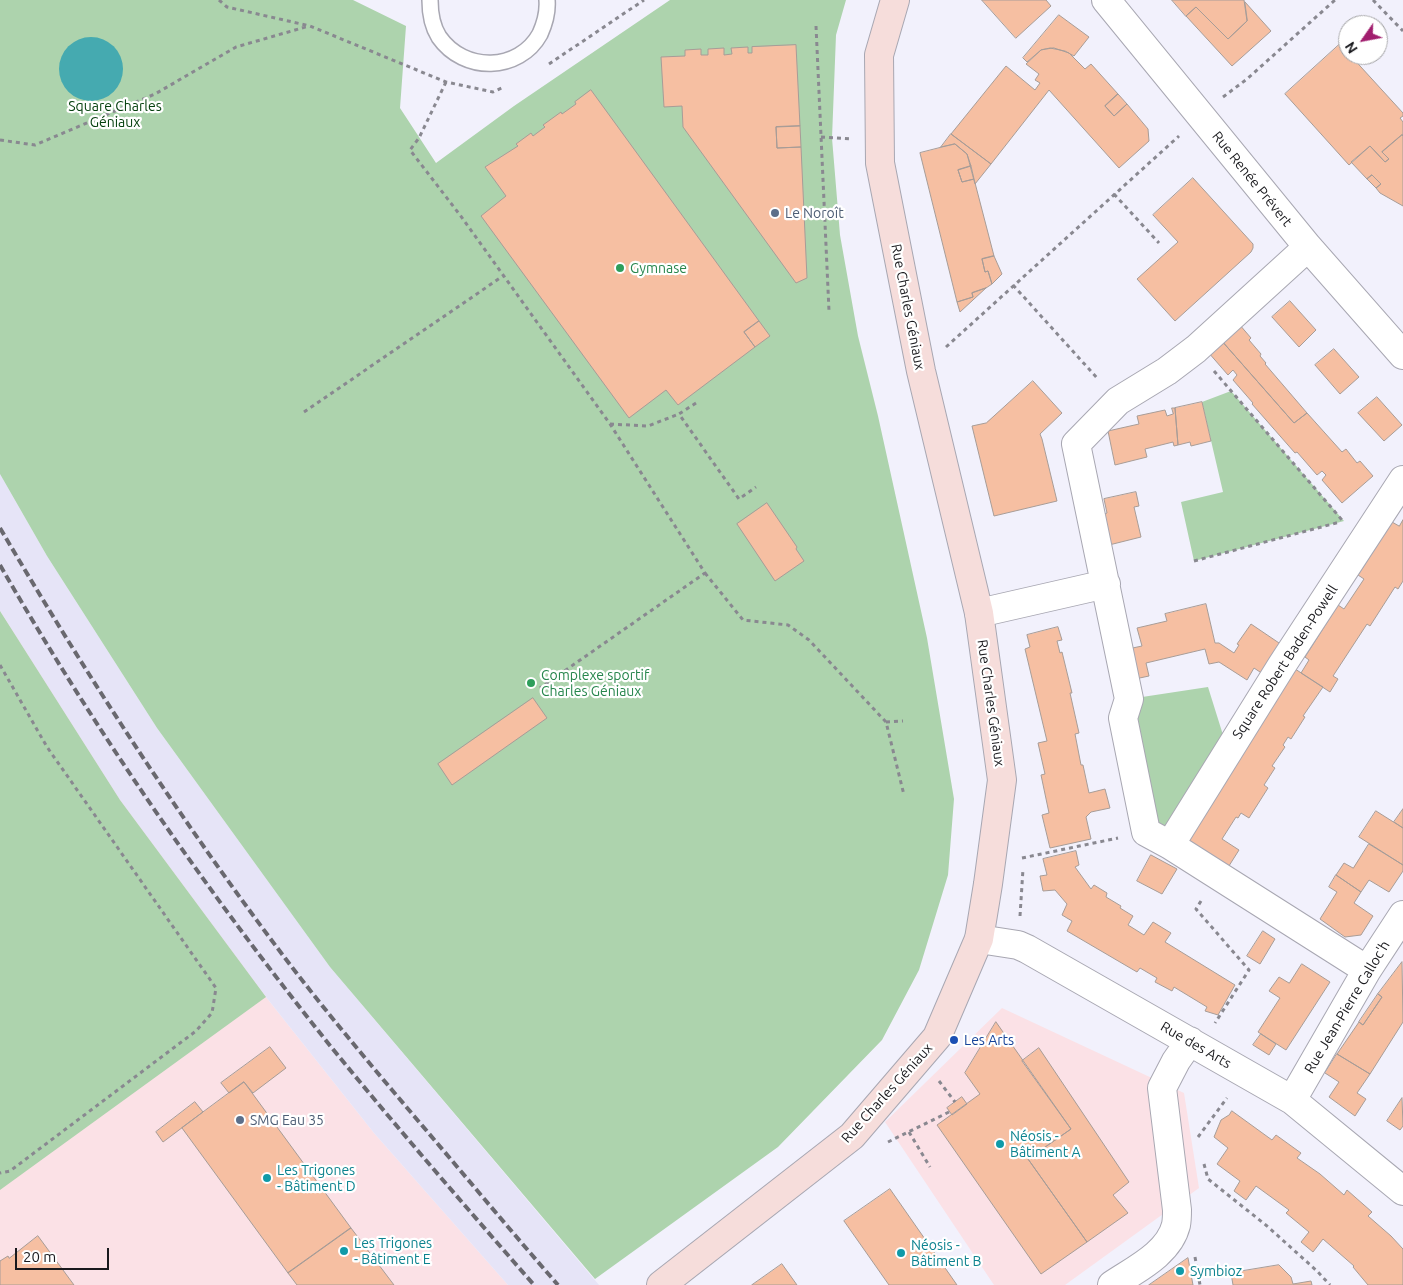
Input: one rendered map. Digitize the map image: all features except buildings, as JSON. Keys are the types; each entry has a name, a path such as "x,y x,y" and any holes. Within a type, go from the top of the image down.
{"street":[{"name":"Rue Charles Géniaux","path":"664,1283 852,1136 937,1037 979,939 1002,780 979,613 921,371 880,163 879,55 895,0"},
{"name":"Rue Renée Prévert","path":"1106,0 1308,247 1403,355"},
{"path":"1308,247 1196,350 1167,371 1118,401 1076,444 1129,699 1123,718 1146,832 1170,845 1367,970"},
{"name":"Square Robert Baden-Powell","path":"1170,845 1282,665 1403,480"},
{"path":"979,613 1106,584"},
{"name":"Rue Jean-Pierre Calloc'h","path":"1292,1100 1367,970 1403,915"},
{"name":"Rue des Arts","path":"979,939 1018,945 1027,949 1292,1100 1401,1184"},
{"path":"1112,1285 1159,1252 1170,1241 1176,1225 1177,1210 1162,1088 1176,1061 1195,1044"}],"lane":[{"path":"429,0 432,20 439,37 452,51 468,60 487,64 505,62 522,54 535,42 544,25 548,6 546,0"}],"path":[{"path":"0,140 35,145 155,94 236,46 310,26 227,7 219,0"},
{"path":"921,371 1200,115 1246,79 1335,0"},
{"path":"1373,0 1403,31"},
{"path":"816,26 829,311"},
{"path":"446,82 420,138 410,150 460,215 610,424 704,573 743,620 788,625 809,640 886,722 904,795"},
{"path":"1114,194 1159,244"},
{"path":"304,412 503,276"},
{"path":"1014,285 1118,401"},
{"path":"1194,561 1344,521 1196,350"},
{"path":"610,424 648,426 679,414 696,402"},
{"path":"679,414 738,499 756,487"},
{"path":"540,688 704,573"},
{"path":"0,665 47,747 216,988 212,1013 196,1031 10,1171 0,1173"},
{"path":"886,722 902,721"},
{"path":"990,865 1146,832"},
{"path":"1195,1044 1249,970 1196,909 1217,875"},
{"path":"1196,1139 1245,1073"},
{"path":"938,1079 955,1102"},
{"path":"883,1145 949,1112"},
{"path":"909,1132 930,1167"},
{"path":"1203,1163 1208,1179 1267,1226 1317,1270 1330,1285"}],"shaded area":[{"path":"0,474 47,556 157,728 330,967 599,1285 508,1285 374,1133 266,997 120,800 0,611"},
{"path":"0,611 266,997 374,1133 508,1285 0,1285"},
{"path":"1002,1008 1184,1093 1199,1188 1065,1285 994,1285 885,1122"}],"green space":[{"name":"Complexe sportif Charles Géniaux","path":"0,0 353,0 406,26 400,108 436,163 514,106 670,0 846,0 836,35 832,138 840,235 858,336 878,416 927,638 954,799 948,875 919,970 882,1040 778,1147 595,1279 330,967 157,728 47,556 0,474"},
{"path":"1231,391 1344,521 1194,561 1181,502 1223,492 1202,402"},
{"path":"0,611 120,800 266,997 0,1190"},
{"path":"1208,687 1228,751 1170,845 1146,832 1129,699"}],"water":[{"path":"91,37 103,39 114,46 121,57 123,69 121,81 114,92 103,99 91,101 79,99 68,92 61,81 59,69 61,57 68,46 79,39"}],"railway":[{"path":"0,528 136,747 246,906 348,1038 558,1285"},
{"path":"0,565 37,628 116,752 242,932 332,1048 432,1168 534,1285"}],"place":[{"name":"Le Noroît","path":"775,213"},
{"name":"Gymnase","path":"620,268"},
{"name":"Complexe sportif Charles Géniaux","path":"531,683"},
{"name":"Les Arts","path":"954,1040"},
{"name":"SMG Eau 35","path":"240,1120"},
{"name":"Néosis - Bâtiment A","path":"1000,1144"},
{"name":"Les Trigones - Bâtiment D","path":"267,1178"},
{"name":"Les Trigones - Bâtiment E","path":"344,1251"},
{"name":"Néosis - Bâtiment B","path":"901,1253"},
{"name":"Symbioz","path":"1180,1271"}],"park label":[{"name":"Square Charles Géniaux","path":"115,114"}]}
